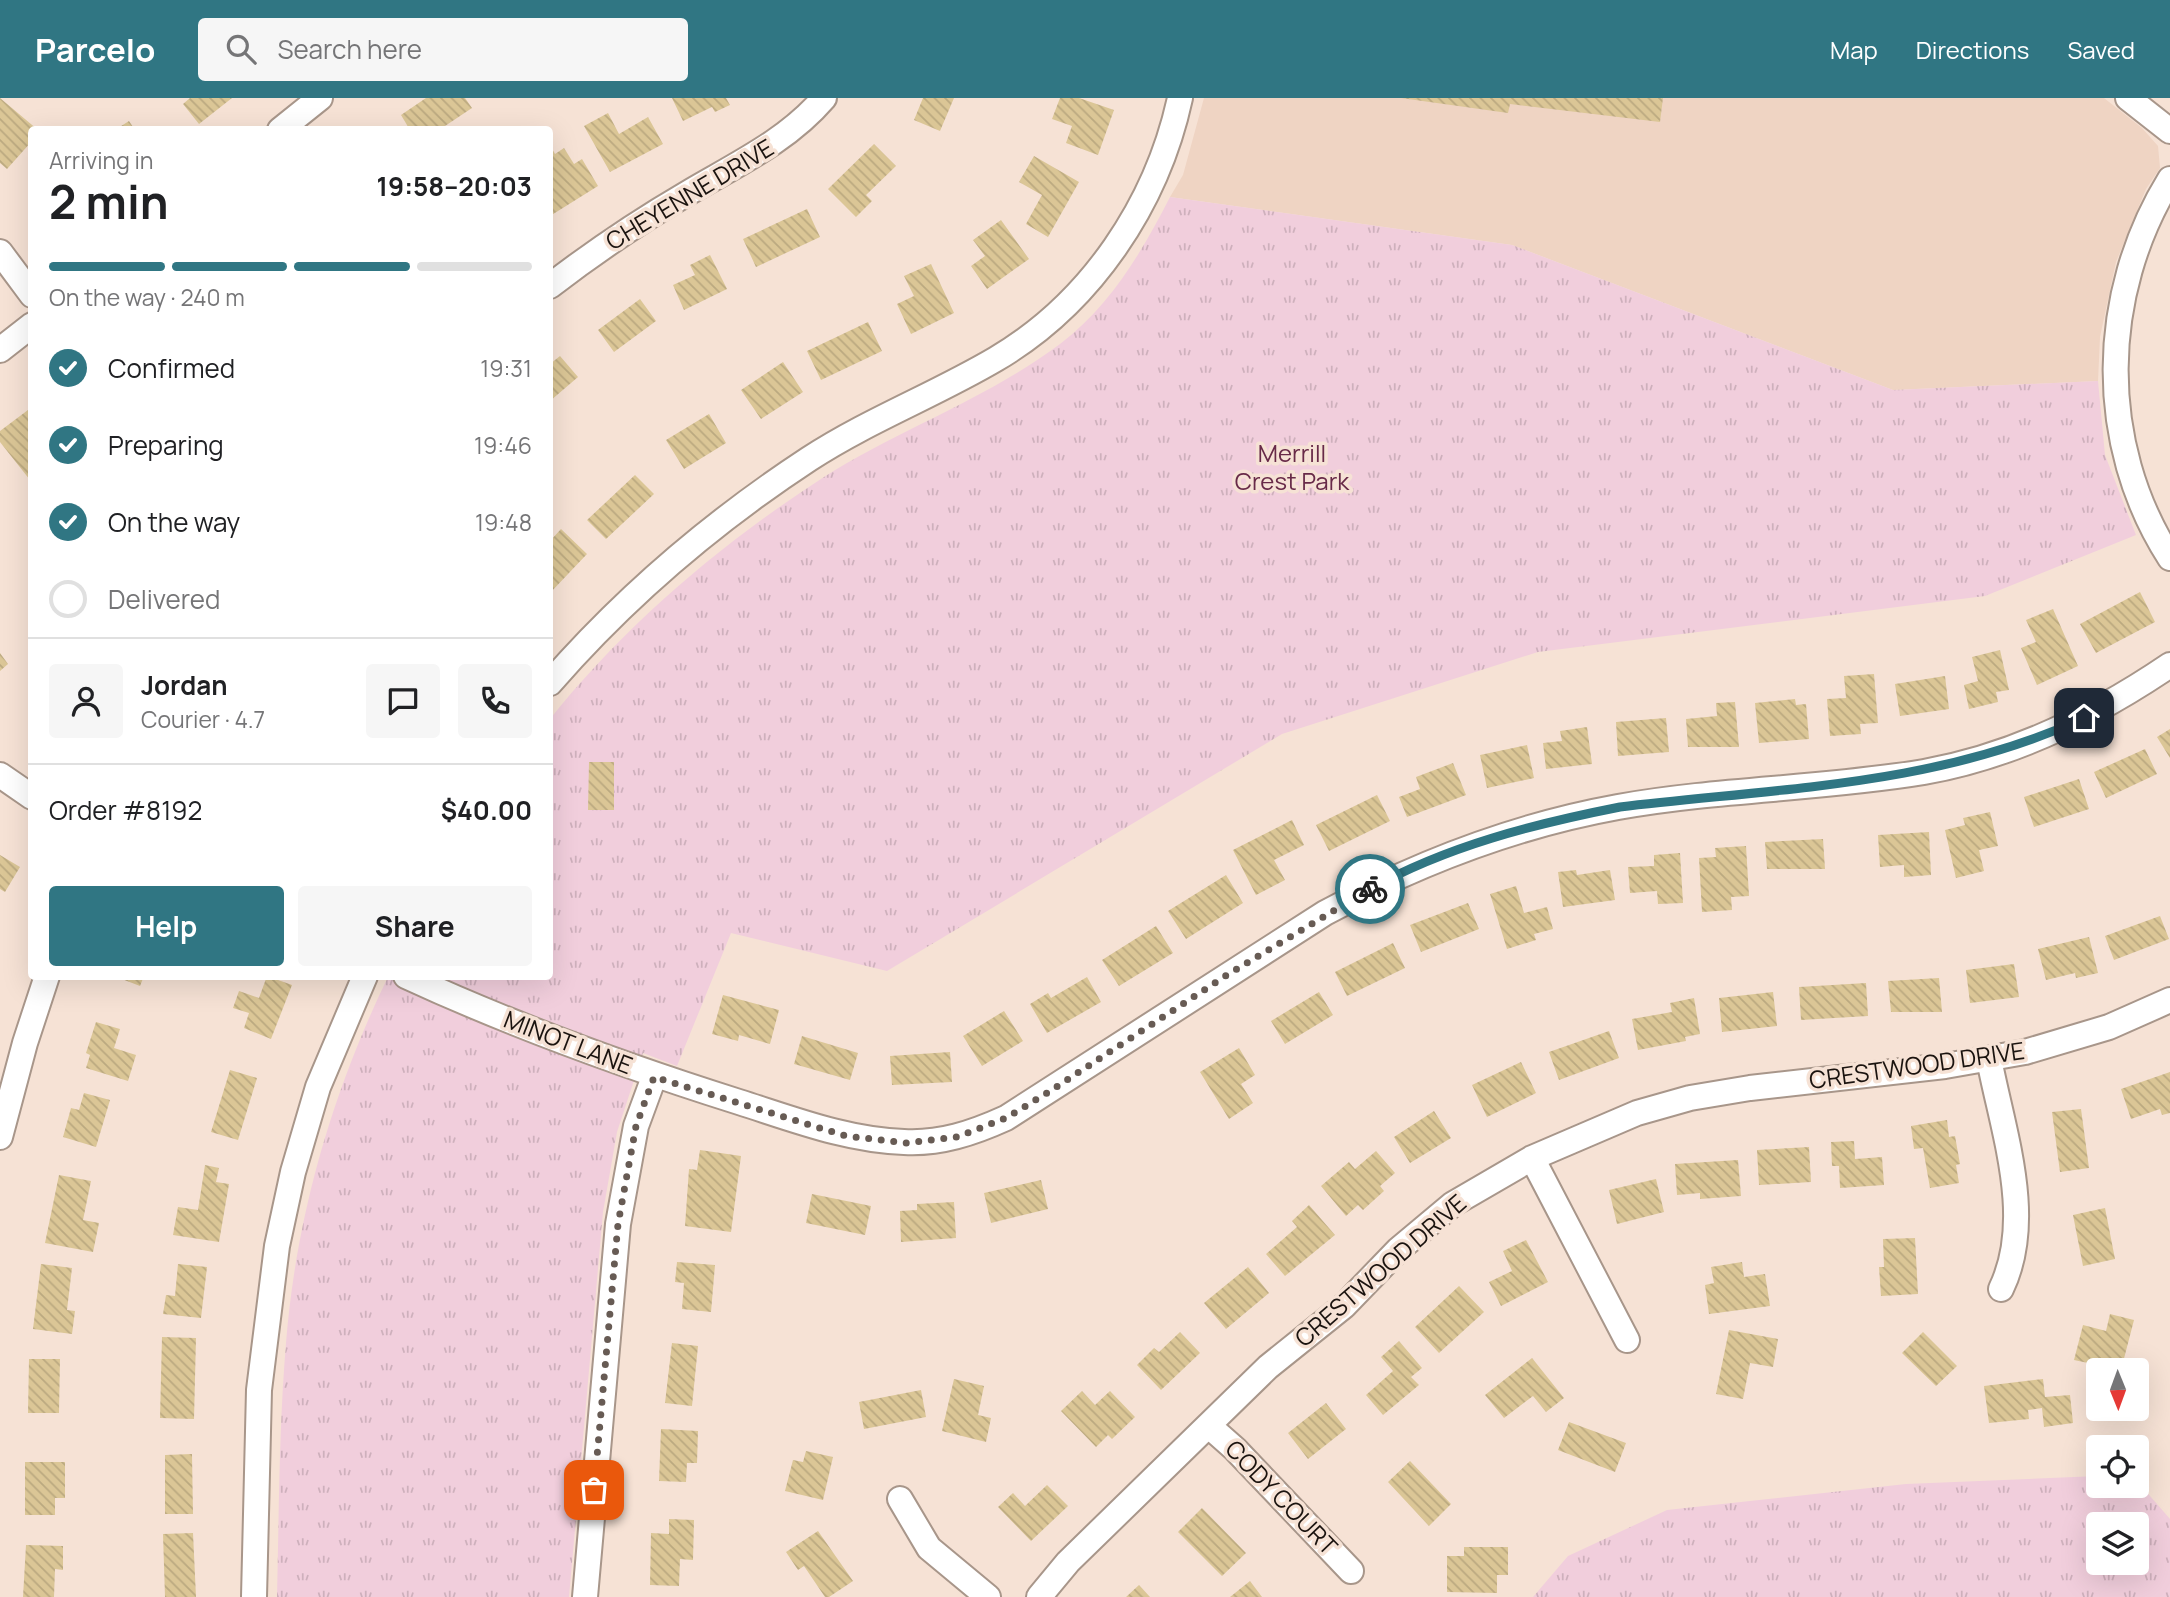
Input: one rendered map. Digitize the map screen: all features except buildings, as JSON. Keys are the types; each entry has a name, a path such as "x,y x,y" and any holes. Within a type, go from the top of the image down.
{"street":[{"path":"285,126 320,98"},
{"name":"CHEYENNE DRIVE","path":"553,284 638,223 779,141 805,120 824,98"},
{"path":"553,680 633,596 718,523 852,432 995,359 1066,305 1099,270 1143,202 1162,161 1180,98"},
{"path":"2128,98 2170,131"},
{"path":"2170,179 2148,219 2126,281 2119,308 2114,365 2124,448 2139,500 2170,558"},
{"path":"0,253 28,290"},
{"path":"0,350 28,328"},
{"name":"MINOT LANE","path":"415,980 516,1024 654,1077 846,1136 907,1143 957,1137 1006,1118 1325,913 1380,883 1447,853 1493,838 1620,807 1877,778 1926,771 1983,757 2084,718 2170,665"},
{"path":"0,775 28,794"},
{"path":"0,1137 46,980"},
{"path":"254,1597 259,1390 277,1247 293,1172 318,1087 363,980"},
{"name":"CRESTWOOD DRIVE","path":"1039,1597 1068,1562 1268,1367 1343,1306 1398,1250 1453,1204 1531,1158 1637,1113 1690,1098 1750,1088 1989,1059 2074,1039 2170,1000"},
{"path":"1989,1059 2018,1224 2015,1253 2001,1289"},
{"path":"585,1597 618,1224 636,1126 654,1077"},
{"path":"1531,1158 1628,1339"},
{"name":"CODY COURT","path":"1209,1426 1235,1449 1351,1571"},
{"path":"900,1499 929,1548 988,1597"}],"shaded area":[{"path":"1204,98 2104,98 2142,128 2158,146 2160,168 2146,189 2116,262 2100,337 2098,381 1893,390 1512,245 1170,197 1183,175"}],"green space":[{"name":"Merrill Crest Park","path":"1170,197 1512,245 1893,390 2098,381 2105,455 2136,535 1985,596 1538,652 1282,734 887,971 731,933 677,1066 643,1053 617,1132 603,1212 569,1597 277,1597 282,1406 291,1295 308,1201 334,1109 350,1064 387,980 553,980 553,715 579,684 643,618 749,529 824,477 973,398 1032,364 1060,344 1094,313 1109,295 1148,238"},
{"path":"2086,1476 2086,1498 2149,1498 2149,1495 2170,1519 2170,1597 1533,1597 1568,1556 1667,1510 1906,1484"}],"way so far":[{"path":"594,1490 618,1224 636,1126 654,1077 846,1136 907,1143 957,1137 1006,1118 1325,913 1370,889"}],"route":[{"path":"1370,889 1447,853 1582,814 1620,807 1926,771 2019,746 2084,718"}]}
